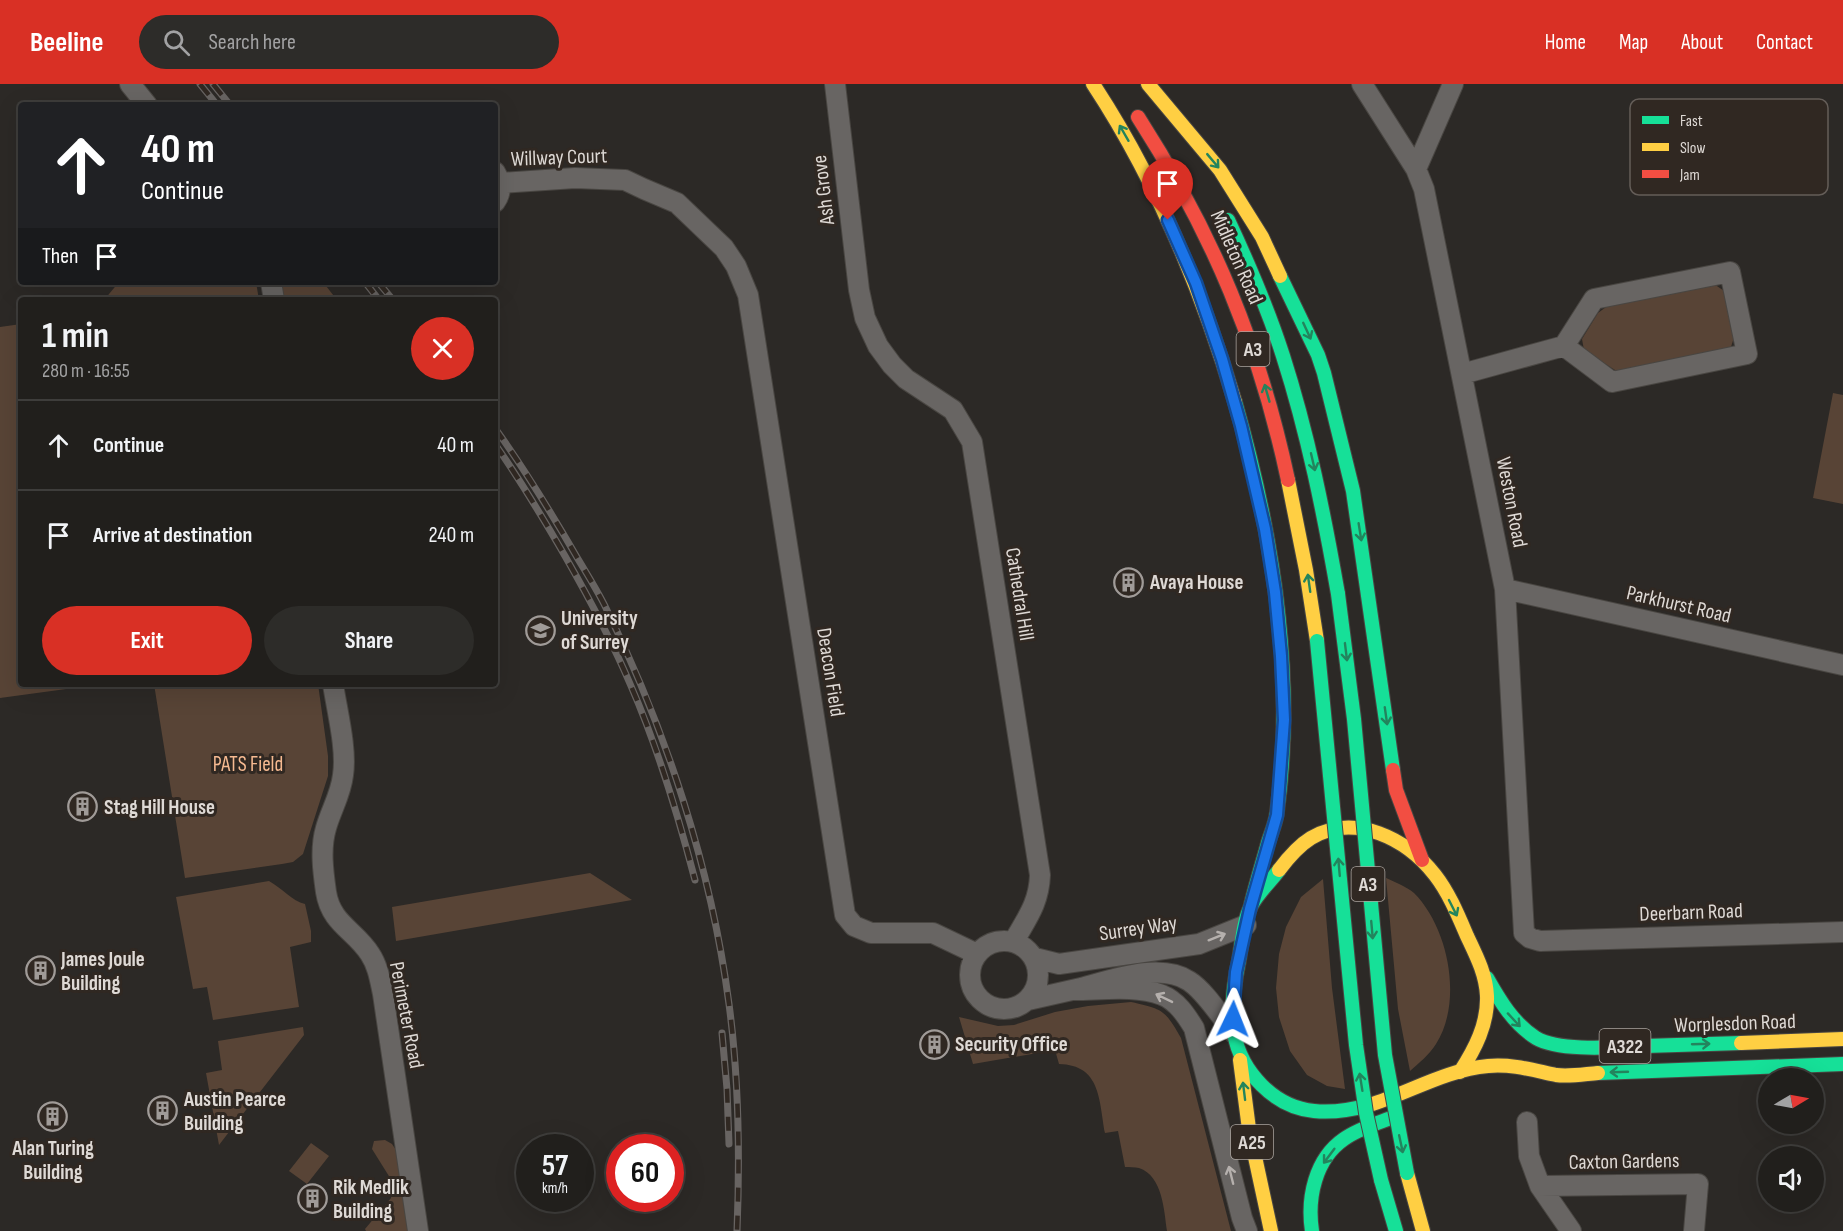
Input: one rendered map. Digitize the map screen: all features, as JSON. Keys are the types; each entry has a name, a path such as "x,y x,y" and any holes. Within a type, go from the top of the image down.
{"main road":[{"path":"1093,84 1146,173 1196,283 1222,359 1252,466 1275,592 1284,720 1277,815 1248,917 1236,972 1233,1005 1234,1033 1239,1052 1256,1079 1277,1099 1309,1111 1355,1109 1460,1071 1498,1065 1529,1067 1558,1075"},
{"path":"1148,84 1220,170 1256,227 1308,333 1324,373 1353,491 1396,790 1422,860"},
{"path":"1148,84 1198,164"},
{"name":"Midleton Road","path":"1131,107 1168,164 1200,224 1230,290 1256,359 1273,415 1293,497 1305,558 1317,641 1356,1045 1366,1113 1381,1180 1396,1231"},
{"name":"Midleton Road","path":"1220,204 1243,249 1263,297 1291,377 1312,456 1329,537 1354,719 1385,1056 1407,1173 1423,1231"},
{"path":"1248,917 1291,854 1315,835 1349,827 1376,832 1396,841 1422,860"},
{"name":"Worplesdon Road","path":"1422,860 1437,877 1505,1009 1519,1025 1538,1039 1558,1045 1597,1047 1843,1039"},
{"path":"1460,1071 1470,1059 1485,1019 1487,992 1483,970"},
{"path":"1802,1042 1843,1027"},
{"name":"A25","path":"1239,1052 1249,1129 1271,1231"},
{"path":"1510,1081 1558,1075 1843,1064"},
{"path":"1336,1124 1355,1109"},
{"path":"1312,1231 1309,1206 1311,1192 1321,1167 1331,1153 1348,1137 1405,1112"}],"street":[{"path":"130,84 145,102"},
{"name":"Ash Grove","path":"835,84 859,290"},
{"name":"Weston Road","path":"1362,84 1416,168 1424,189 1505,589 1524,933 1540,941"},
{"path":"1416,168 1454,84"},
{"name":"Willway Court","path":"498,177 625,180 677,203 724,248 736,266 748,295"},
{"path":"1462,374 1564,346 1594,299 1730,272 1747,354 1612,382 1564,346"},
{"name":"Cathedral Hill","path":"859,290 865,318 878,346 892,365 906,379 953,410 972,442 1040,875 1040,892 1014,941"},
{"name":"Deacon Field","path":"748,295 845,915 854,926 871,933 933,933 977,954"},
{"name":"Parkhurst Road","path":"1505,589 1843,665"},
{"name":"Perimeter Road","path":"333,687 344,766 340,792 324,834 323,866 326,894 332,913 370,954 376,967 418,1231"},
{"name":"Surrey Way","path":"1035,958 1059,964 1199,944 1248,917"},
{"name":"Deerbarn Road","path":"1540,941 1843,932"},
{"path":"1003,940 1014,941 1029,951 1038,967 1034,993 1018,1006 1007,1009 996,1008 986,1003 977,996 972,986 970,975 977,954 993,942 1003,940"},
{"path":"1028,1000 1130,976 1153,972 1170,973 1188,980 1197,988 1234,1033"},
{"path":"1074,990 1133,990 1163,995 1185,1012 1194,1028 1247,1231"},
{"path":"1527,1122 1529,1156 1540,1186 1571,1231"},
{"name":"Caxton Gardens","path":"1540,1186 1698,1185 1695,1231"}],"green space":[{"path":"1714,284 1727,293 1735,334 1731,347 1629,375 1618,372 1584,350 1582,339 1598,313 1610,304"},
{"path":"116,285 256,285 258,297 106,297"},
{"path":"280,285 325,285 335,297 282,297"},
{"path":"18,324 18,687 81,687 0,698 0,327"},
{"path":"1833,393 1843,395 1843,504 1813,498"},
{"name":"PATS Field","path":"154,687 318,687 328,756 328,776 303,854 293,862 185,878"},
{"path":"590,873 632,900 396,941 392,907"},
{"path":"1386,878 1414,893 1426,908 1436,925 1448,966 1449,1008 1444,1027 1433,1048 1410,1071 1398,1009"},
{"path":"1323,879 1332,988 1345,1089 1327,1086 1307,1075 1290,1051 1279,1017 1276,988 1279,954 1286,927 1301,897"},
{"path":"269,881 305,904 311,942 290,947 299,1007 213,1020 207,987 193,989 176,897"},
{"path":"1131,1002 1162,1012 1181,1038 1231,1231 1167,1231 1158,1186 1147,1172 1139,1168 1125,1167 1118,1131 1105,1133 1096,1086 1090,1078 1073,1066 1059,1064 1055,1050 973,1064 959,1017 998,1026 1014,1025 1055,1012"},
{"path":"303,1027 304,1035 219,1145 206,1073 222,1070 218,1041"},
{"path":"385,1140 396,1150 409,1231 366,1231 365,1229 391,1198 392,1181 372,1149 374,1141"},
{"path":"311,1143 329,1156 307,1184 289,1171"}],"railway":[{"path":"200,84 215,102"},
{"path":"213,84 228,102"},
{"path":"367,285 377,297"},
{"path":"380,285 390,297"},
{"path":"498,432 548,509 605,606 648,701 683,800 711,901 729,1004 738,1117 737,1231"},
{"path":"498,449 565,556 624,669 659,757 695,880"},
{"path":"722,1033 729,1144"}],"traffic: fast":[{"path":"1228,220 1265,304 1292,385 1315,474 1338,594"},
{"path":"1280,276 1318,355 1353,491 1393,770"},
{"path":"1235,402 1260,502 1270,554 1282,657 1284,709 1282,760 1275,824 1250,909"},
{"path":"1338,594 1354,719 1385,1055 1407,1173"},
{"path":"1317,641 1356,1045 1366,1113 1381,1180"},
{"path":"1279,870 1254,901 1244,926 1233,1006 1234,1033 1238,1047 1252,1074 1273,1095 1286,1103 1321,1112 1342,1111 1369,1105"},
{"path":"1487,978 1514,1018 1528,1032 1546,1042 1589,1048 1741,1043"},
{"path":"1598,1073 1843,1064"},
{"path":"1312,1231 1312,1193 1315,1180 1326,1157 1349,1135 1391,1118"},
{"path":"1381,1180 1396,1231"}],"traffic: slow":[{"path":"1093,84 1138,159 1176,238 1208,319 1235,402"},
{"path":"1148,84 1220,170 1262,237 1280,276"},
{"path":"1288,480 1317,641"},
{"path":"1279,870 1294,852 1311,838 1328,831 1345,828 1379,833 1395,841 1410,850 1435,875 1453,904 1485,980 1487,1006 1483,1026 1460,1072"},
{"path":"1741,1043 1843,1039"},
{"path":"1240,1060 1249,1129 1271,1231"},
{"path":"1369,1105 1472,1068 1514,1067 1561,1076 1598,1073"},
{"path":"1407,1173 1423,1231"}],"traffic: jam":[{"path":"1138,117 1189,204 1230,291 1263,382 1288,480"},
{"path":"1393,770 1396,790 1422,860"}],"place":[{"name":"Avaya House","path":"1129,582"},
{"name":"University of Surrey","path":"540,630"},
{"name":"Stag Hill House","path":"83,807"},
{"name":"James Joule Building","path":"40,971"},
{"name":"Security Office","path":"934,1044"},
{"name":"Austin Pearce Building","path":"163,1111"},
{"name":"Alan Turing Building","path":"53,1117"},
{"name":"Rik Medlik Building","path":"312,1199"}],"route":[{"path":"1168,220 1196,283 1222,359 1252,466 1275,592 1281,656 1284,720 1277,815 1250,909 1236,972 1233,1019"}]}
